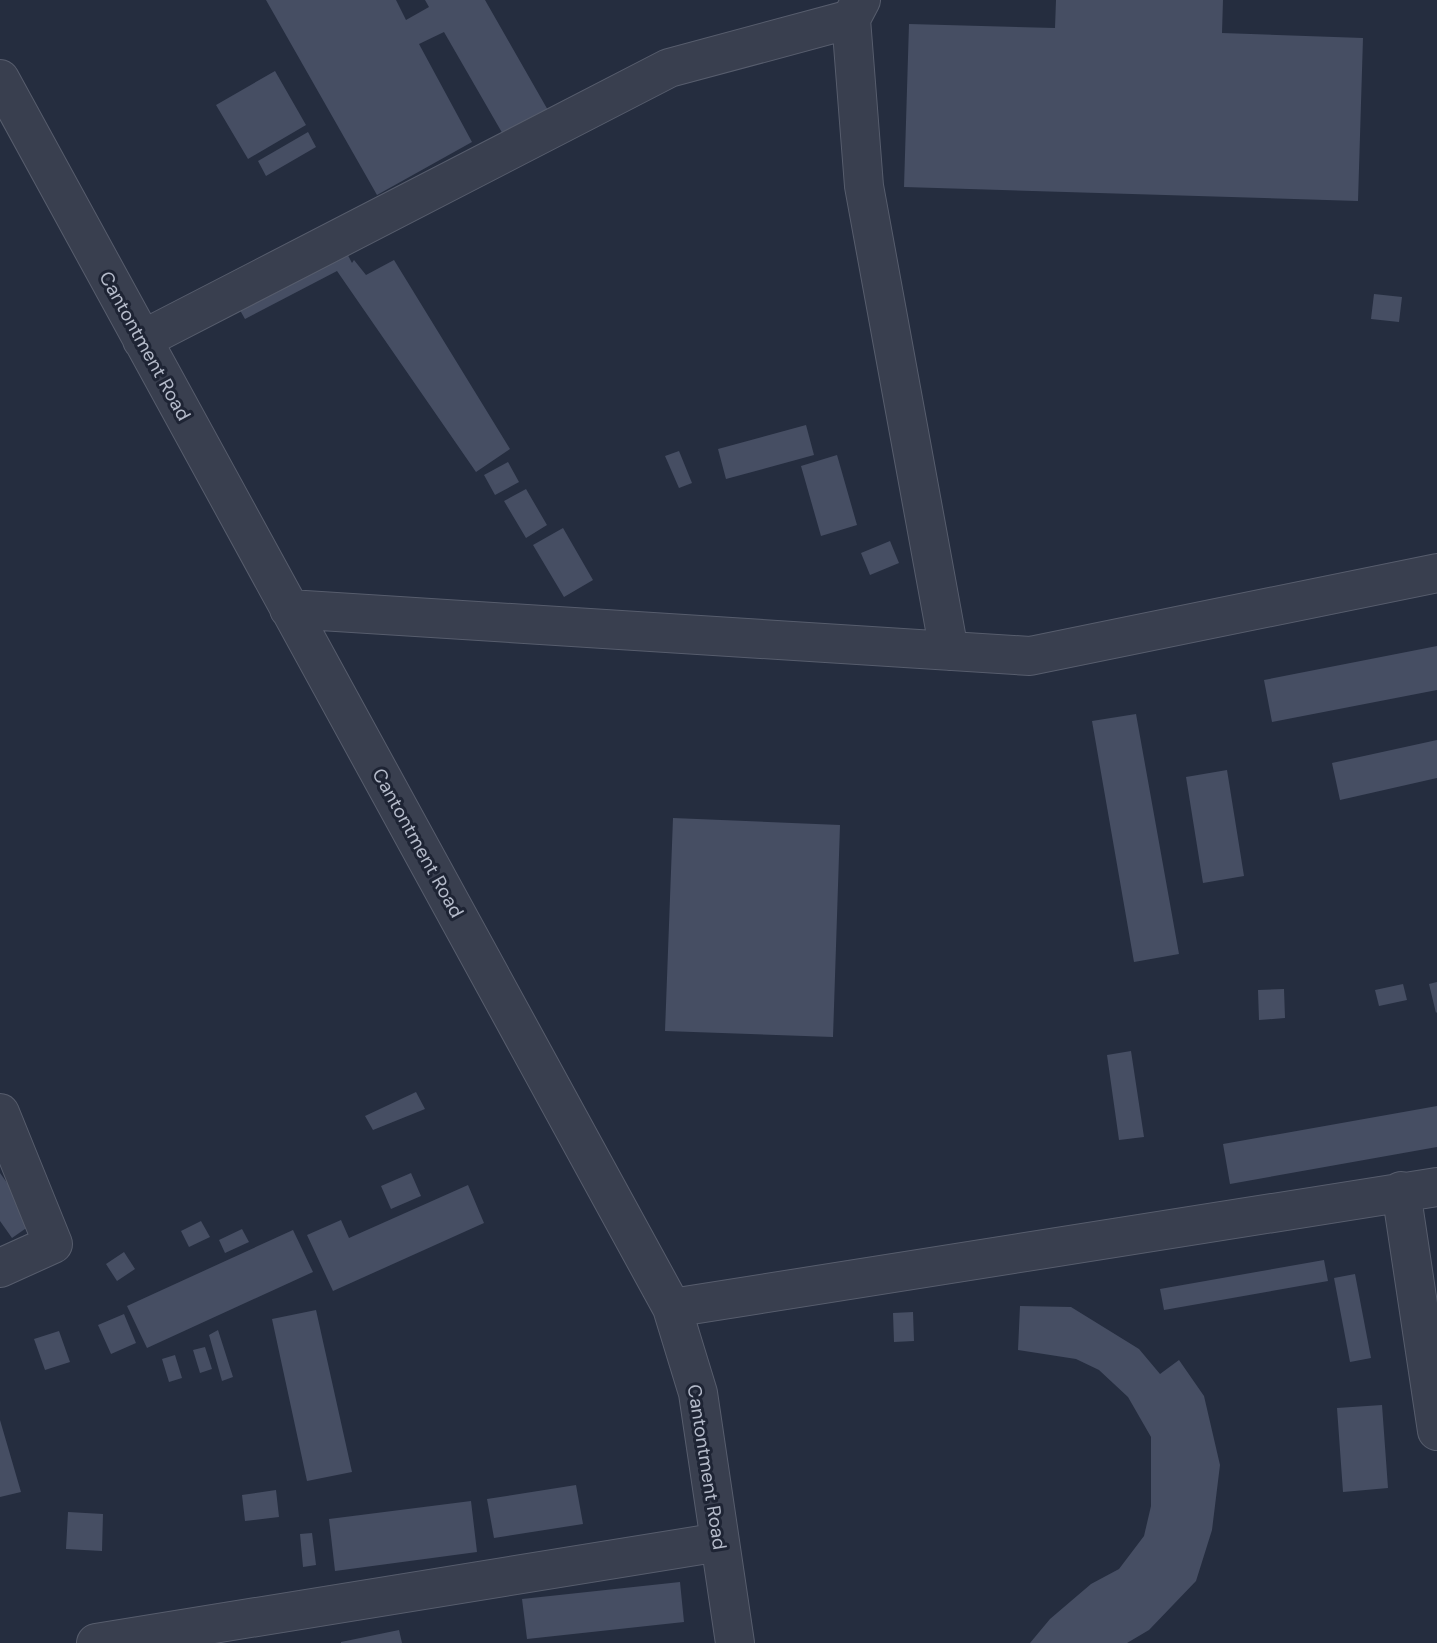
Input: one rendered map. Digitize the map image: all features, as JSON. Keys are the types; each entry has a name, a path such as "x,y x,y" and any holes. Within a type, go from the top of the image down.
{"street":[{"path":"142,340 668,68 856,10 864,186 948,651"},
{"name":"Cantontment Road","path":"0,79 14,134 142,340 672,1308 698,1393 735,1643"},
{"path":"289,609 1030,656 1437,573"},
{"path":"0,1113 52,1244 0,1268"},
{"path":"672,1308 1419,1189 1437,1431"},
{"path":"96,1643 720,1542"}],"building":[{"path":"266,0 396,0 406,20 429,7 425,0 485,0 553,119 508,143 444,32 419,44 472,142 377,195"},
{"path":"1056,0 1223,0 1222,33 1363,38 1358,201 904,187 909,24 1055,28"},
{"path":"275,71 306,125 248,159 216,105"},
{"path":"308,132 316,147 266,176 258,161"},
{"path":"341,242 352,263 354,260 366,275 394,260 510,449 476,472 337,271 245,319 233,298"},
{"path":"1374,294 1402,297 1399,322 1371,319"},
{"path":"806,425 814,455 726,479 718,449"},
{"path":"679,451 692,483 679,488 665,456"},
{"path":"837,455 857,525 821,536 801,466"},
{"path":"508,462 519,482 495,495 484,475"},
{"path":"526,489 547,525 526,538 504,501"},
{"path":"563,528 593,580 564,597 533,545"},
{"path":"890,541 899,563 870,575 861,553"},
{"path":"1437,646 1437,690 1272,722 1264,680"},
{"path":"1136,714 1179,954 1134,962 1092,721"},
{"path":"1437,740 1437,778 1340,800 1332,763"},
{"path":"1227,770 1244,876 1203,883 1186,777"},
{"path":"673,818 840,825 833,1037 665,1031"},
{"path":"1437,982 1437,1012 1436,1013 1429,984"},
{"path":"1403,984 1407,1000 1379,1006 1375,990"},
{"path":"1284,989 1285,1018 1259,1020 1258,990"},
{"path":"1131,1051 1144,1137 1119,1140 1107,1055"},
{"path":"416,1092 425,1109 373,1130 365,1116"},
{"path":"1437,1106 1437,1147 1230,1184 1223,1144"},
{"path":"0,1173 35,1222 12,1238 0,1221"},
{"path":"411,1173 421,1196 391,1209 381,1186"},
{"path":"468,1185 484,1223 333,1291 307,1235 341,1220 349,1238"},
{"path":"201,1221 210,1237 189,1247 181,1231"},
{"path":"242,1229 249,1242 225,1253 219,1240"},
{"path":"293,1230 313,1272 147,1348 127,1306"},
{"path":"124,1252 135,1269 117,1281 106,1264"},
{"path":"1324,1260 1328,1281 1164,1310 1160,1289"},
{"path":"1355,1274 1371,1358 1350,1362 1334,1278"},
{"path":"1020,1306 1071,1307 1139,1349 1160,1374 1179,1360 1204,1396 1220,1465 1212,1530 1196,1581 1149,1630 1127,1643 1030,1643 1050,1619 1091,1584 1119,1569 1144,1536 1151,1506 1151,1437 1128,1397 1099,1370 1076,1359 1018,1350"},
{"path":"316,1310 352,1472 307,1481 272,1319"},
{"path":"913,1312 914,1341 894,1342 893,1313"},
{"path":"124,1314 136,1343 111,1354 98,1325"},
{"path":"218,1330 233,1377 222,1381 209,1335"},
{"path":"59,1331 70,1362 45,1370 34,1339"},
{"path":"205,1347 212,1369 200,1373 193,1350"},
{"path":"175,1355 182,1378 169,1382 162,1359"},
{"path":"1382,1405 1388,1488 1343,1492 1337,1408"},
{"path":"0,1420 21,1492 0,1497"},
{"path":"576,1485 583,1524 494,1538 487,1499"},
{"path":"276,1490 279,1517 245,1521 242,1495"},
{"path":"471,1501 477,1552 335,1571 329,1519"},
{"path":"68,1512 103,1514 102,1551 66,1549"},
{"path":"312,1533 316,1565 303,1567 300,1534"},
{"path":"680,1582 684,1622 527,1639 522,1599"},
{"path":"399,1630 402,1643 341,1643 341,1642"}]}
